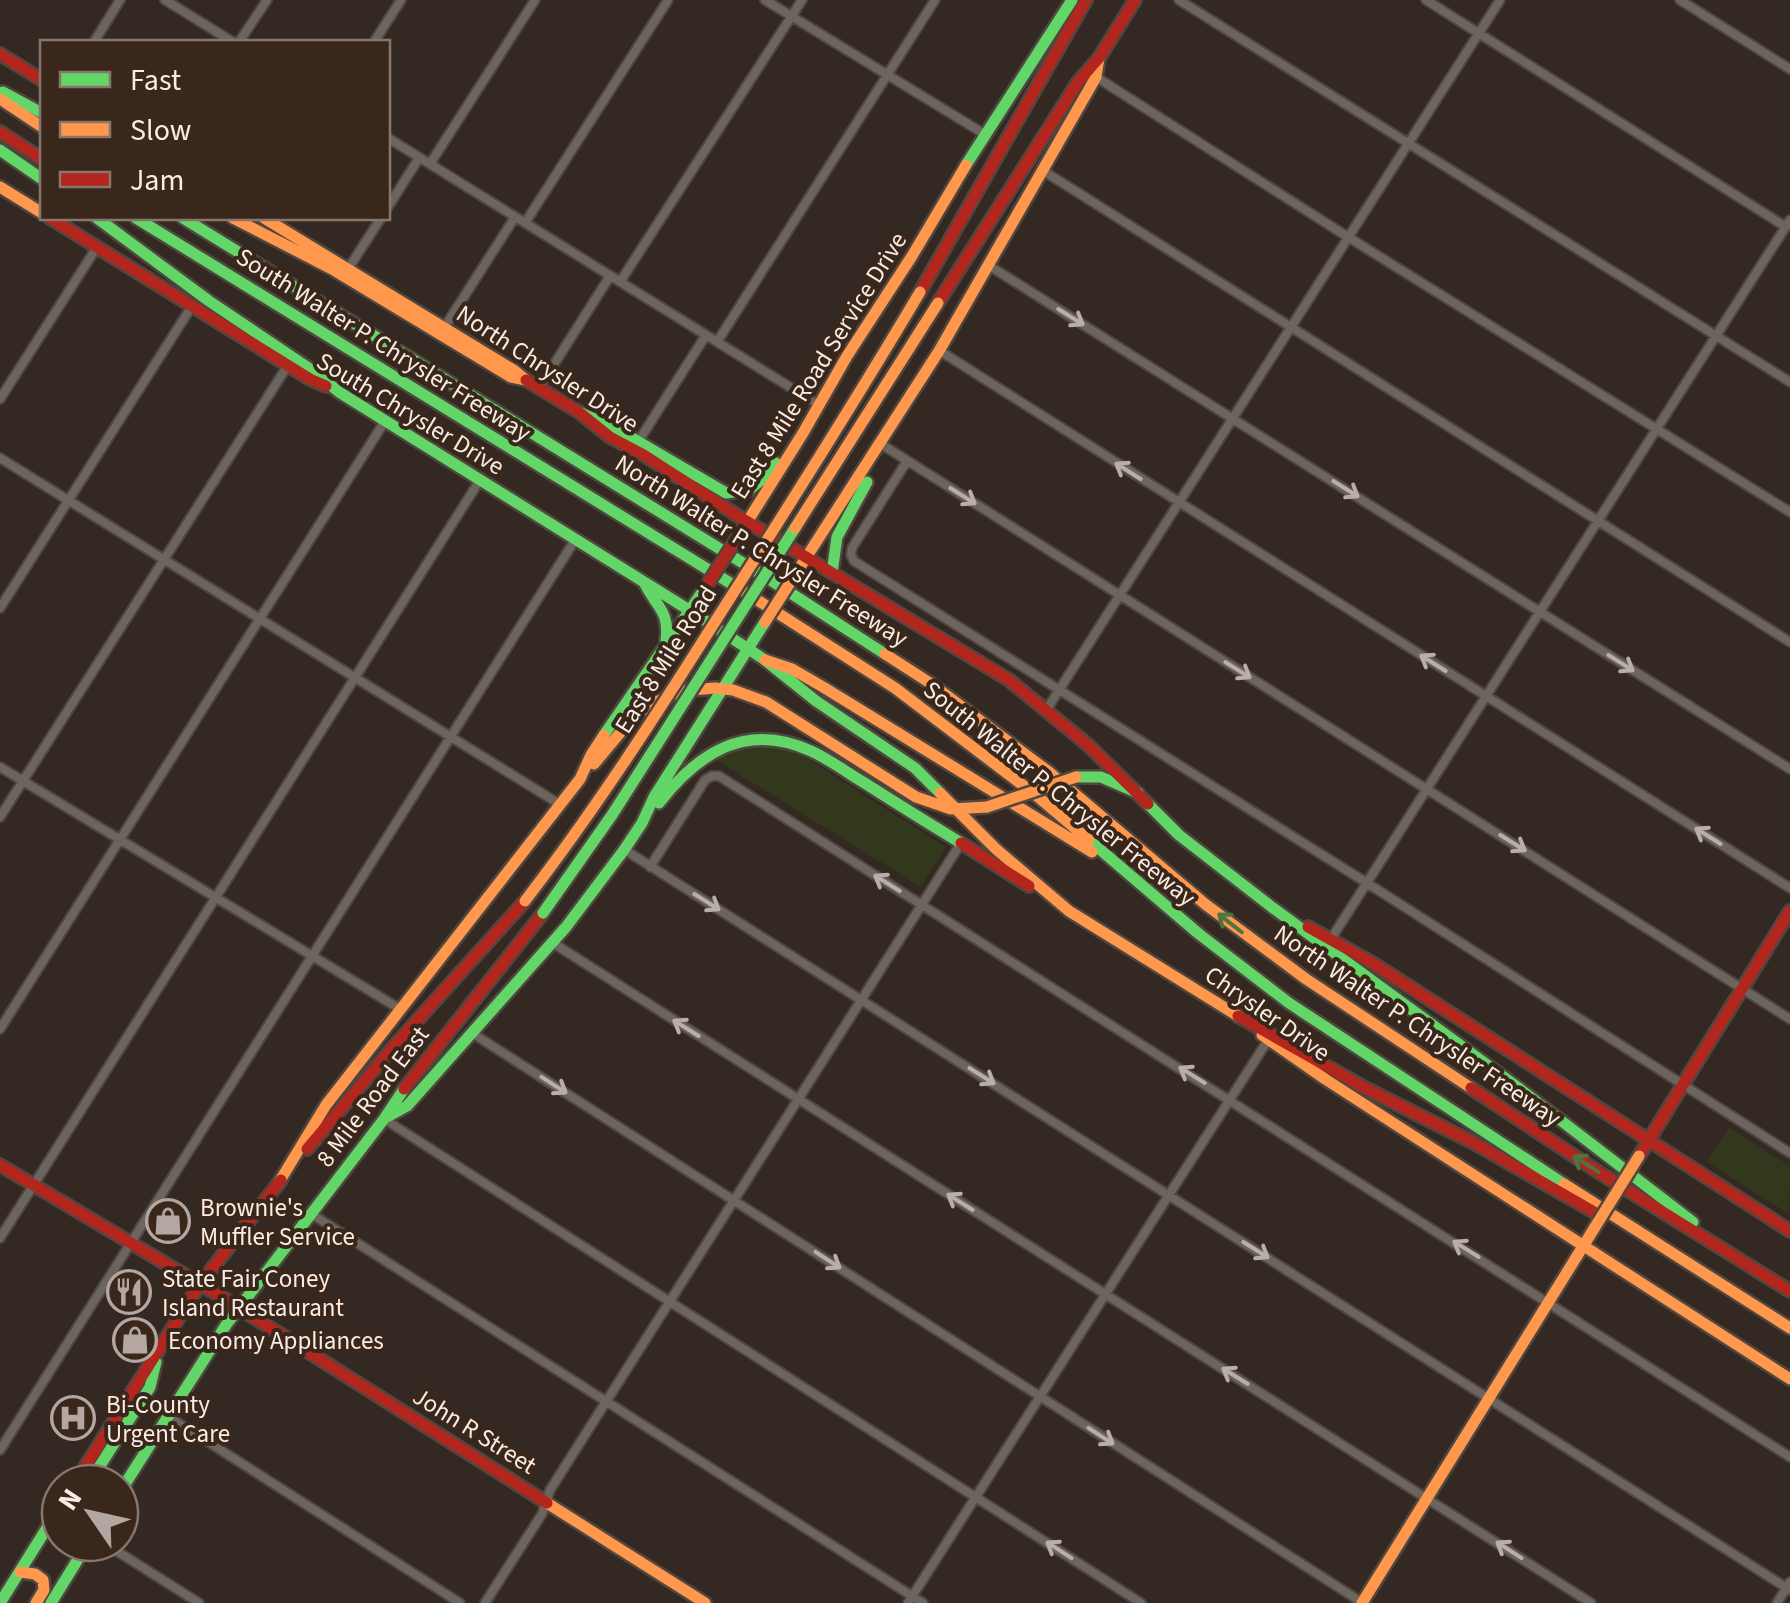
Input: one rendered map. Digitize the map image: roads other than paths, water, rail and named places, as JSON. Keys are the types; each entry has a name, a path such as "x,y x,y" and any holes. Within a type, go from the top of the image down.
{"main road":[{"name":"East 8 Mile Road Service Drive","path":"278,1184 326,1105 580,779 591,755 748,522 847,356 1072,0"},
{"name":"East 8 Mile Road","path":"87,1463 200,1284 278,1184 395,1045 525,902 577,834 832,438 1086,0"},
{"name":"East 8 Mile Road","path":"543,913 612,816 1078,82 1099,58 1135,0"},
{"path":"0,54 40,79"},
{"name":"East 8 Mile Road","path":"748,648 939,351 1096,77 1099,58"},
{"path":"0,90 40,112"},
{"path":"0,99 40,126"},
{"path":"0,132 40,158"},
{"path":"0,150 40,178"},
{"path":"0,188 40,212"},
{"name":"South Chrysler Drive","path":"53,220 288,365 340,392 748,648"},
{"path":"100,220 340,392"},
{"name":"South Walter P. Chrysler Freeway","path":"139,220 850,658 963,737 1199,934 1289,1003 1790,1328"},
{"name":"North Walter P. Chrysler Freeway","path":"186,220 789,591 930,683 1049,772 1205,904 1306,979 1600,1174 1790,1291"},
{"path":"237,220 332,269 511,377 526,380"},
{"name":"North Chrysler Drive","path":"267,220 641,448 807,558"},
{"path":"641,448 736,495 756,488 804,433"},
{"path":"832,573 837,537 878,462 880,444"},
{"path":"807,558 1008,680 1048,709 1179,836 1223,872 1664,1198 1729,1251"},
{"path":"644,582 650,598 661,606 668,619 664,646"},
{"path":"640,827 654,796 748,648"},
{"name":"Chrysler Drive","path":"748,648 816,701 915,768 996,849 1069,911 1238,1016 1325,1080 1790,1379"},
{"path":"766,660 792,669 838,695 1119,867"},
{"path":"580,779 628,723 650,704 703,686 757,697 902,789 934,804 957,809 986,806 1087,775 1102,777 1138,793"},
{"path":"384,1119 407,1106 566,928 685,772 707,754 728,744 758,738 786,741 814,752 1069,911"},
{"path":"1274,908 1374,964 1790,1230"},
{"path":"1363,1603 1790,910"},
{"name":"8 Mile Road East","path":"138,1463 238,1308 543,913"},
{"path":"1238,1016 1593,1212 1619,1220"},
{"name":"John R Street","path":"0,1164 220,1296 705,1603"},
{"path":"102,1463 150,1387 160,1346"},
{"path":"0,1603 40,1540"},
{"path":"51,1603 76,1563"},
{"path":"20,1572 35,1574 43,1580 44,1590 36,1603"}],"street":[{"path":"95,40 120,0"},
{"path":"164,0 229,40"},
{"path":"234,40 266,0"},
{"path":"375,40 401,0"},
{"path":"430,164 534,0"},
{"path":"525,223 668,0"},
{"path":"765,0 986,135"},
{"path":"620,282 802,0"},
{"path":"717,342 936,0"},
{"path":"1179,0 1790,382"},
{"path":"1331,940 1789,225 1426,0"},
{"path":"1048,709 1500,0"},
{"path":"1680,0 1790,70"},
{"path":"1096,77 1790,512"},
{"path":"390,139 819,405"},
{"path":"390,204 420,158"},
{"path":"1042,170 1790,642"},
{"path":"444,328 515,217"},
{"path":"348,269 380,220"},
{"path":"0,398 97,247"},
{"path":"988,265 1790,769"},
{"path":"539,388 610,276"},
{"path":"0,608 192,306"},
{"path":"641,448 706,335"},
{"path":"939,351 1790,888"},
{"path":"0,817 288,365"},
{"path":"0,1028 385,420"},
{"path":"880,444 1790,1019"},
{"path":"0,458 561,805"},
{"path":"906,461 852,548 852,558 1790,1153"},
{"path":"0,1238 480,480"},
{"path":"0,1450 576,540"},
{"path":"0,767 400,1009"},
{"path":"650,866 705,780 716,776 1790,1457"},
{"path":"485,1603 542,1515 550,1490 961,844"},
{"path":"624,850 1789,1587 1777,1603"},
{"path":"551,942 1591,1603"},
{"path":"472,1033 1363,1603"},
{"path":"911,1600 1268,1040"},
{"path":"384,1119 1141,1603"},
{"path":"310,1213 911,1600 924,1603"},
{"path":"167,1417 460,1603"},
{"path":"136,1563 199,1603"}],"place":[{"name":"Brownie's Muffler Service","path":"168,1221"},
{"name":"State Fair Coney Island Restaurant","path":"129,1292"},
{"name":"Economy Appliances","path":"135,1340"},
{"name":"Bi-County Urgent Care","path":"73,1418"}]}
